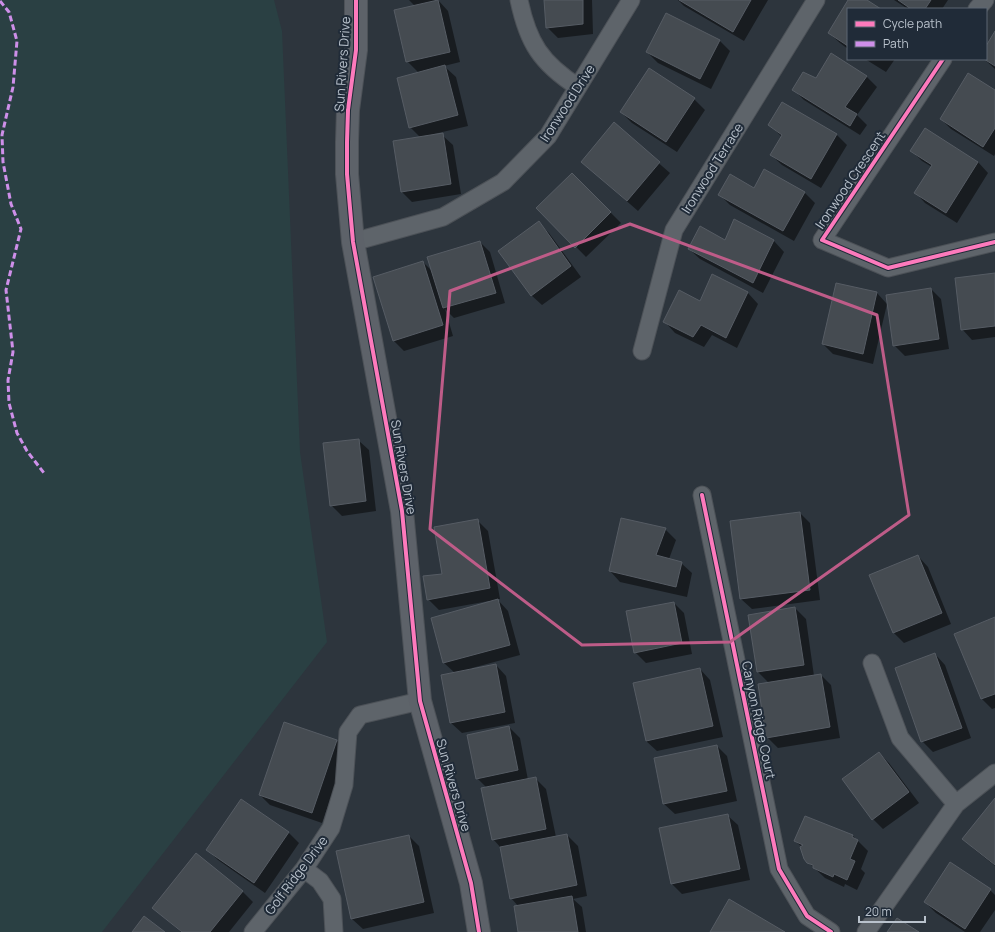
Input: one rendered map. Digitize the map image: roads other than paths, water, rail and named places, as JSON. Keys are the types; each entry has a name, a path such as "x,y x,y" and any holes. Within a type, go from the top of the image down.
{"street":[{"name":"Sun Rivers Drive","path":"356,0 356,50 348,110 347,142 347,174 353,242 402,511 420,701 472,883 479,932"},
{"path":"519,0 529,36 538,53 565,79 578,87"},
{"name":"Ironwood Drive","path":"353,242 443,217 503,182 548,136 631,0"},
{"name":"Ironwood Terrace","path":"642,351 674,230 816,0"},
{"path":"978,8 985,0"},
{"name":"Ironwood Crescent","path":"942,60 822,240 888,268 995,242"},
{"name":"Canyon Ridge Court","path":"702,494 780,869 807,916 831,932"},
{"path":"872,663 900,738 956,804"},
{"name":"Golf Ridge Drive","path":"253,932 304,869 332,828 344,785 348,732 360,715 420,701"},
{"path":"866,932 956,804 995,773"},
{"path":"304,869 320,881 332,899 334,932"}]}
